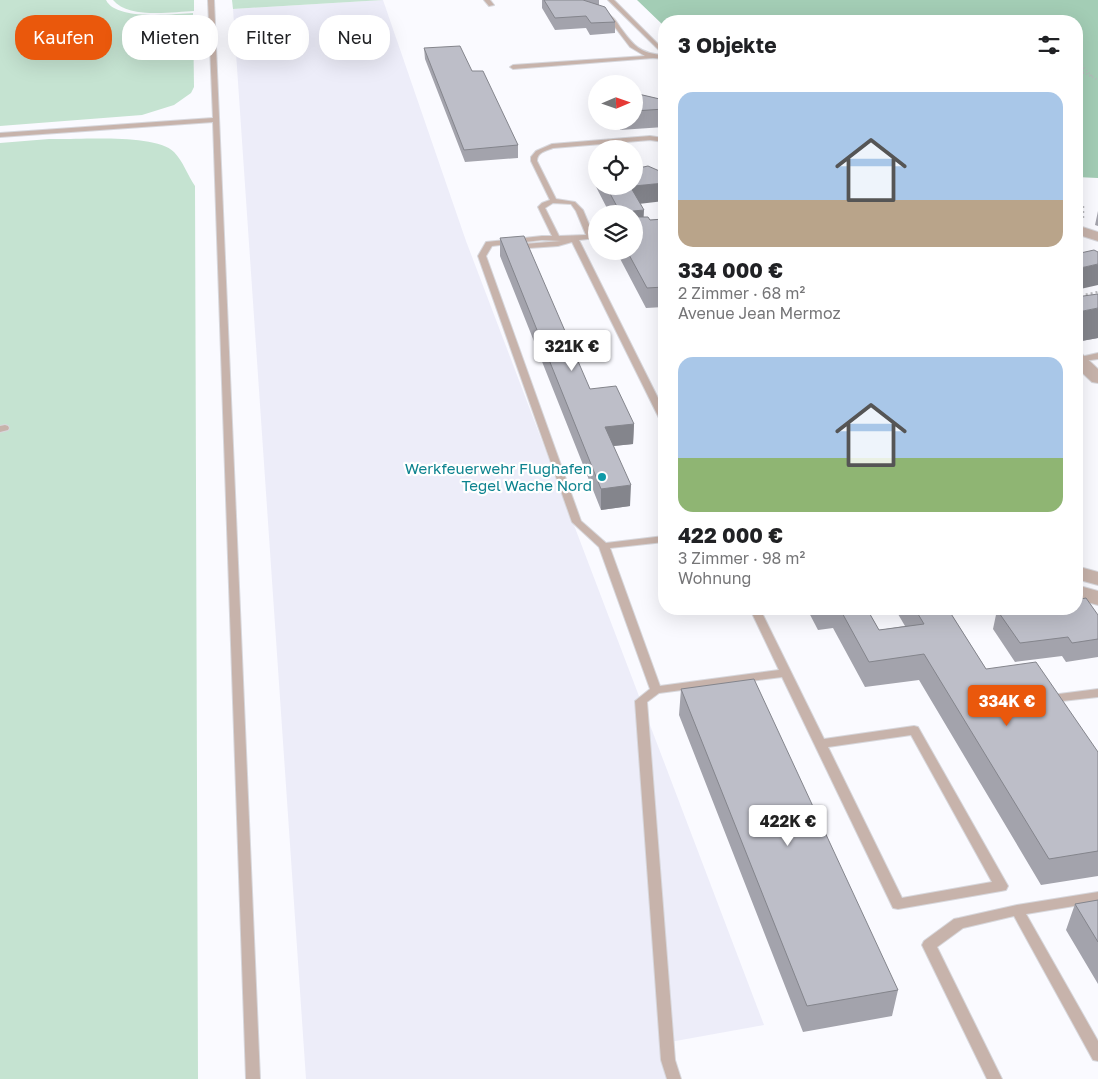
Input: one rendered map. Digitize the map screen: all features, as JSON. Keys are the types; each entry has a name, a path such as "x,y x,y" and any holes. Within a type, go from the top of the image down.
{"street":[{"path":"1083,231 1098,236"},
{"path":"1083,364 1098,378"},
{"path":"1083,574 1098,579"},
{"path":"1083,594 1098,598"}],"lane":[{"path":"211,0 253,1079"},
{"path":"611,0 658,47"},
{"path":"602,14 610,17 637,52 651,57"},
{"path":"513,67 658,57"},
{"path":"0,135 216,120"},
{"path":"554,201 534,161 534,157 538,152 552,146 650,138 658,139"},
{"path":"556,237 541,207 546,203 554,201 573,203 588,227"},
{"path":"656,690 604,546 577,522 482,256 489,244 556,237 574,239 579,245 658,408"},
{"path":"486,248 558,244 574,239 588,238"},
{"path":"1083,358 1098,356"},
{"path":"604,546 658,539"},
{"path":"758,615 820,744 898,904 1001,886 914,730 820,744"},
{"path":"674,1079 668,1060 641,701 656,690 786,673"},
{"path":"1067,717 1056,701 1059,698 1098,693"},
{"path":"995,1079 929,945 959,923 1017,910 1098,897"},
{"path":"1017,910 1098,1055"}],"path":[{"path":"1083,66 1092,77"},
{"path":"1083,73 1098,80"},
{"path":"1088,287 1097,292"},
{"path":"1083,295 1097,292"}],"shaded area":[{"path":"383,0 388,15 319,15 319,60 390,60 390,20 466,241 764,1025 659,1044 670,1079 306,1079 236,60 309,60 309,15 233,15 233,9"}],"green space":[{"path":"0,0 106,0 112,7 121,11 146,15 122,15 122,60 194,60 194,87 191,93 174,105 142,115 0,126"},
{"path":"113,0 194,0 194,11 139,12 120,6"},
{"path":"232,0 383,0 233,9"},
{"path":"637,0 1098,0 1098,178 1083,177 1083,15 658,15 658,20"},
{"path":"193,13 193,15 160,15"},
{"path":"49,139 133,140 164,146 174,152 195,186 198,1079 0,1079 0,143"}],"building":[{"path":"544,0 583,0 605,7 615,22 591,23 586,16 555,18"},
{"path":"460,46 472,71 483,71 518,145 464,150 424,48"},
{"path":"643,95 658,99 658,109 643,110"},
{"path":"648,166 658,170 658,184 643,185 643,167"},
{"path":"611,195 635,195 641,205 616,205"},
{"path":"643,217 648,217 650,220 658,219 658,287 647,288 632,260 643,260"},
{"path":"524,236 590,389 616,386 634,424 605,427 631,485 601,489 500,238"},
{"path":"1094,250 1098,252 1098,264 1083,267 1083,252"},
{"path":"1098,294 1098,308 1083,311 1083,296"},
{"path":"1086,598 1098,615 1098,639 1072,643 1068,637 1020,643 1000,615 1083,615 1083,599"},
{"path":"843,615 870,615 879,630 924,624 919,615 952,615 986,669 1036,662 1098,752 1098,851 1049,859 924,654 869,662"},
{"path":"754,679 898,990 807,1006 681,689"},
{"path":"1098,900 1098,942 1075,904"}],"place":[{"name":"Werkfeuerwehr Flughafen Tegel Wache Nord","path":"602,477"}]}
